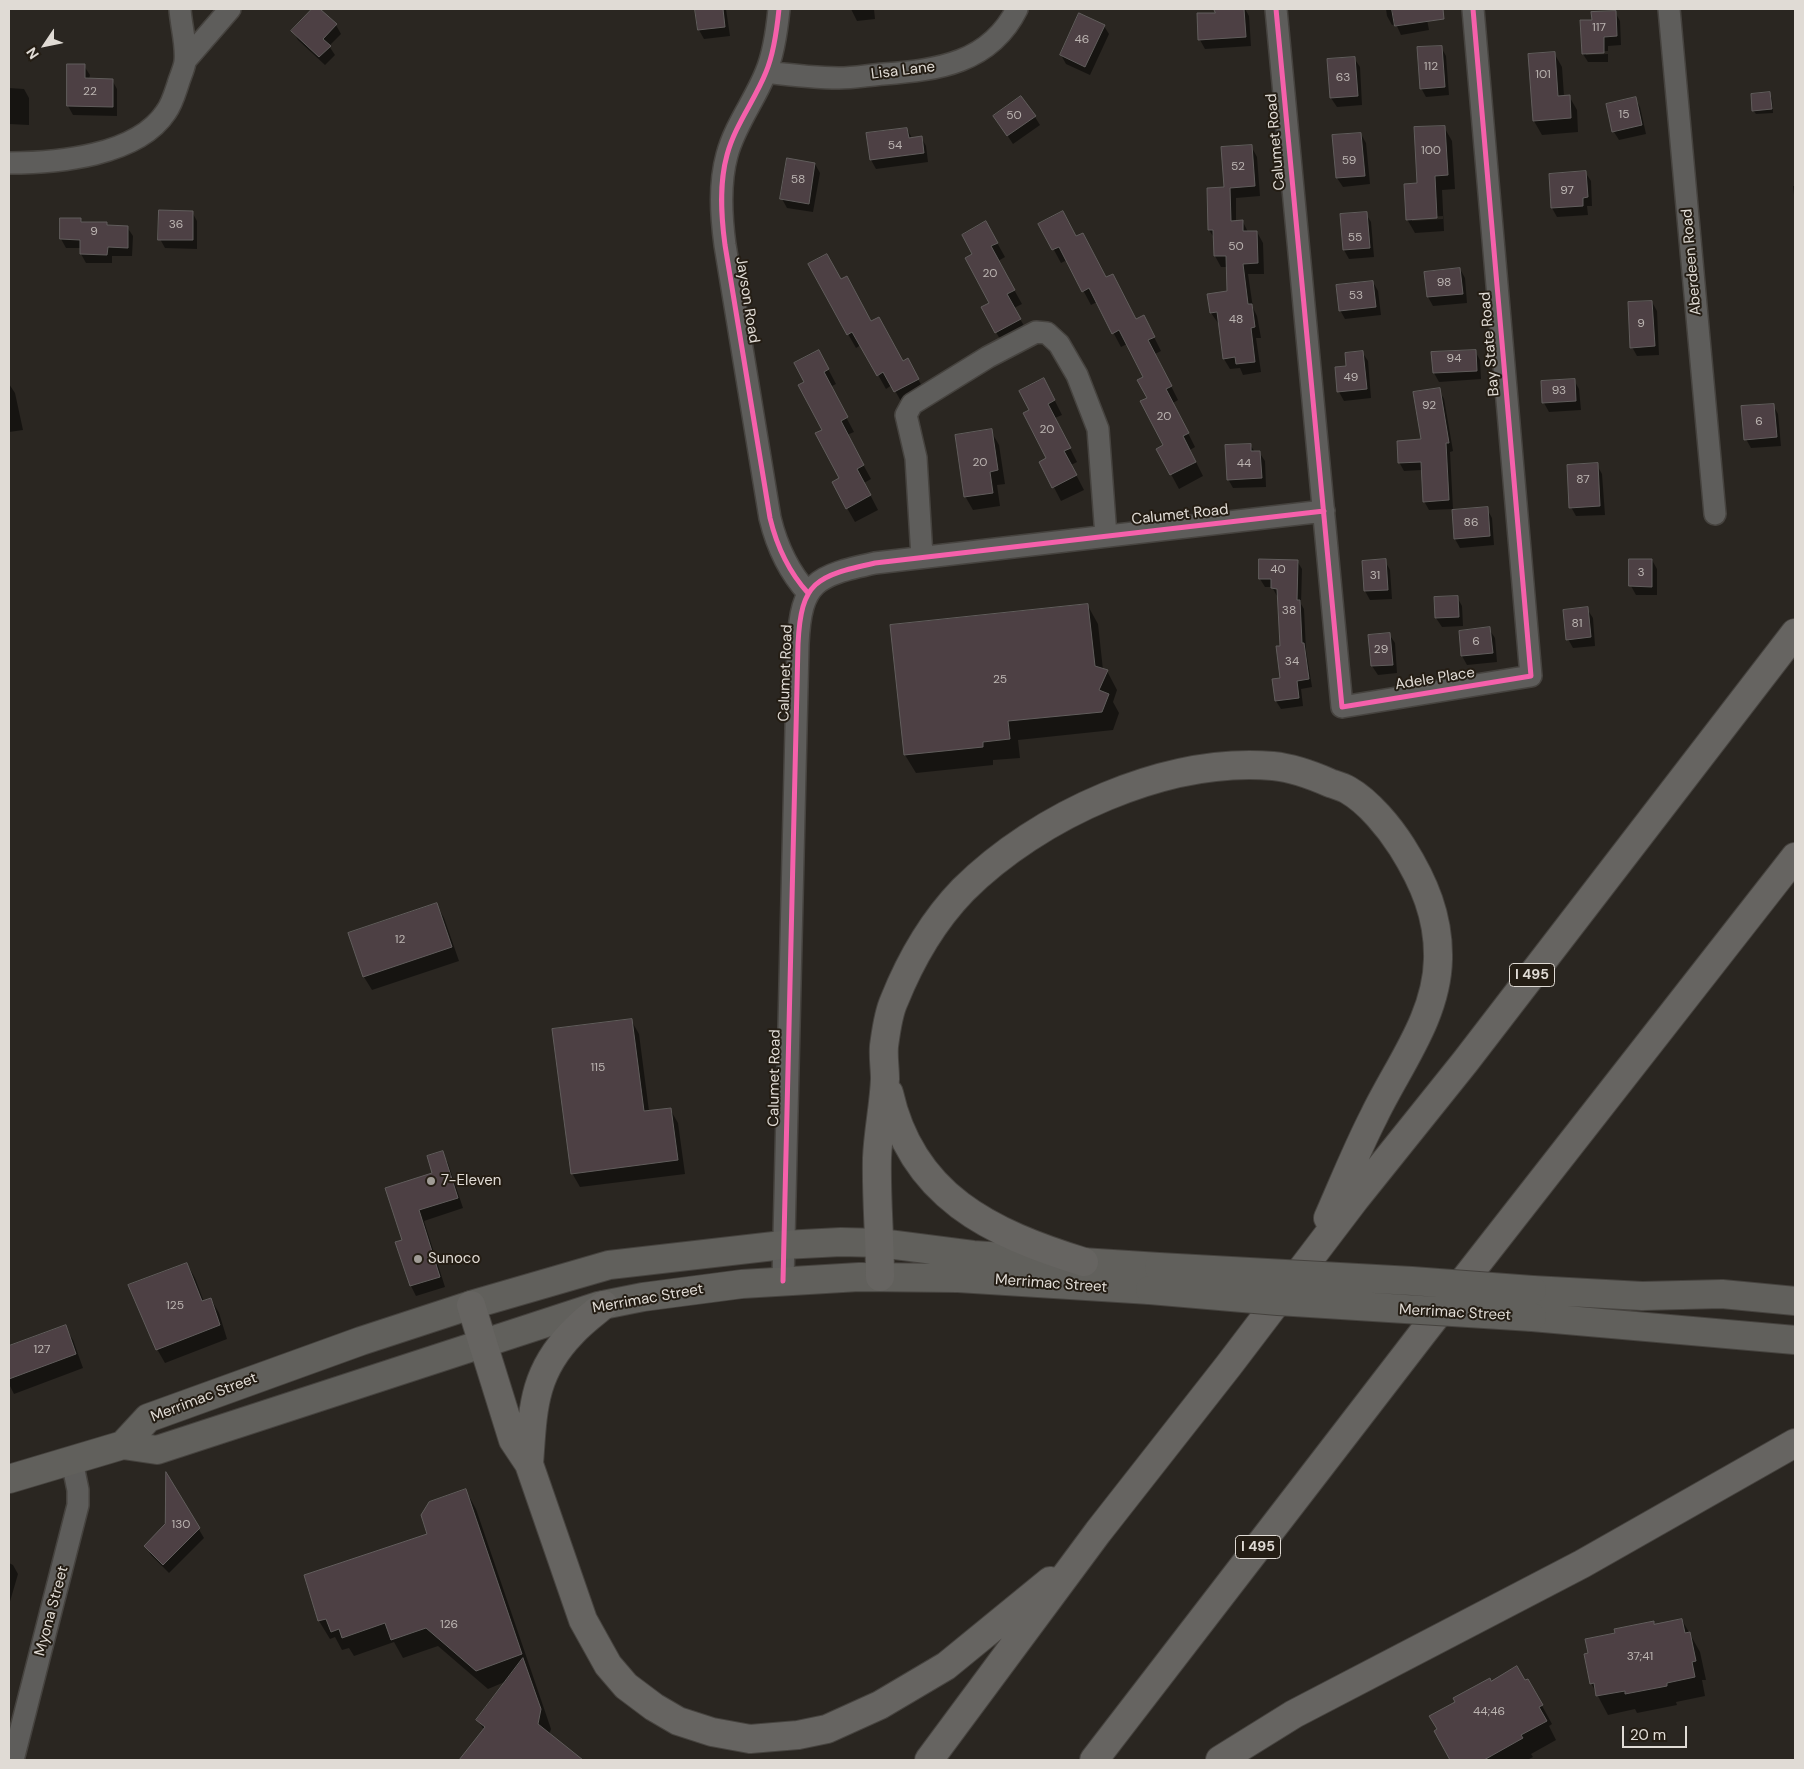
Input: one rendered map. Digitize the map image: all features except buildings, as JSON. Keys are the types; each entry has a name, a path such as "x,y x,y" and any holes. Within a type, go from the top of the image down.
{"highway":[{"name":"I 495","path":"929,1760 1080,1556 1795,633"},
{"path":"880,1277 877,1158 885,1077 884,1048 892,1006 903,979 930,930 963,891 1007,852 1048,824 1092,802 1144,782 1183,772 1222,766 1274,766 1307,774 1349,791 1393,832 1427,892 1436,923 1438,961 1434,987 1425,1016 1406,1058 1374,1116 1310,1259"},
{"name":"I 495","path":"1094,1760 1428,1326 1795,857"},
{"path":"885,1077 892,1109 901,1133 914,1156 933,1182 962,1209 1025,1242 1084,1262"},
{"path":"471,1305 513,1440 529,1464 583,1620 608,1665 633,1691 654,1707 678,1721 712,1732 750,1739 798,1735 827,1729 880,1705 946,1666 1080,1556"},
{"path":"529,1464 533,1409 538,1386 547,1365 572,1333 604,1305"},
{"path":"1220,1760 1294,1714 1582,1564 1795,1443"}],"main road":[{"name":"Merrimac Street","path":"123,1445 148,1418 361,1341 471,1305 609,1264 784,1245 841,1242 880,1243 973,1255 1084,1262 1155,1279 1298,1303 1532,1317 1795,1340"},
{"name":"Merrimac Street","path":"123,1445 157,1450 604,1305 643,1297 742,1284 880,1277 1412,1281 1642,1296 1722,1294 1795,1301"},
{"path":"9,1479 123,1445"}],"street":[{"path":"9,163 55,161 91,154 128,143 155,125 167,111 185,61 180,9"},
{"path":"185,61 230,9"},
{"name":"Jayson Road","path":"779,9 778,22 766,72 734,135 727,155 722,181 722,222 773,532 790,571 808,593"},
{"name":"Lisa Lane","path":"766,72 839,78 940,68 957,62 987,45 1006,26 1017,9"},
{"name":"Calumet Road","path":"1276,9 1342,707"},
{"name":"Bay State Road","path":"1473,9 1531,676"},
{"name":"Aberdeen Road","path":"1669,9 1715,514"},
{"path":"922,557 916,458 906,416 912,404 988,356 1036,332 1047,333 1059,344 1077,375 1098,429 1106,536"},
{"name":"Calumet Road","path":"783,1281 798,637 801,612 808,593 821,580 839,572 875,563 1324,511"},
{"name":"Adele Place","path":"1342,707 1531,676"},
{"name":"Myona Street","path":"13,1760 78,1505 78,1490 72,1461"}],"cycle path":[{"path":"779,9 775,41 769,65 735,133 727,155 722,188 722,211 725,245 770,518 784,558 808,593"},
{"path":"1276,9 1342,707 1531,676 1473,9"},
{"path":"783,1281 798,644 803,607 808,594 816,585 838,572 875,563 1324,511"}],"place":[{"name":"7-Eleven","path":"431,1181"},
{"name":"Sunoco","path":"418,1259"}]}
